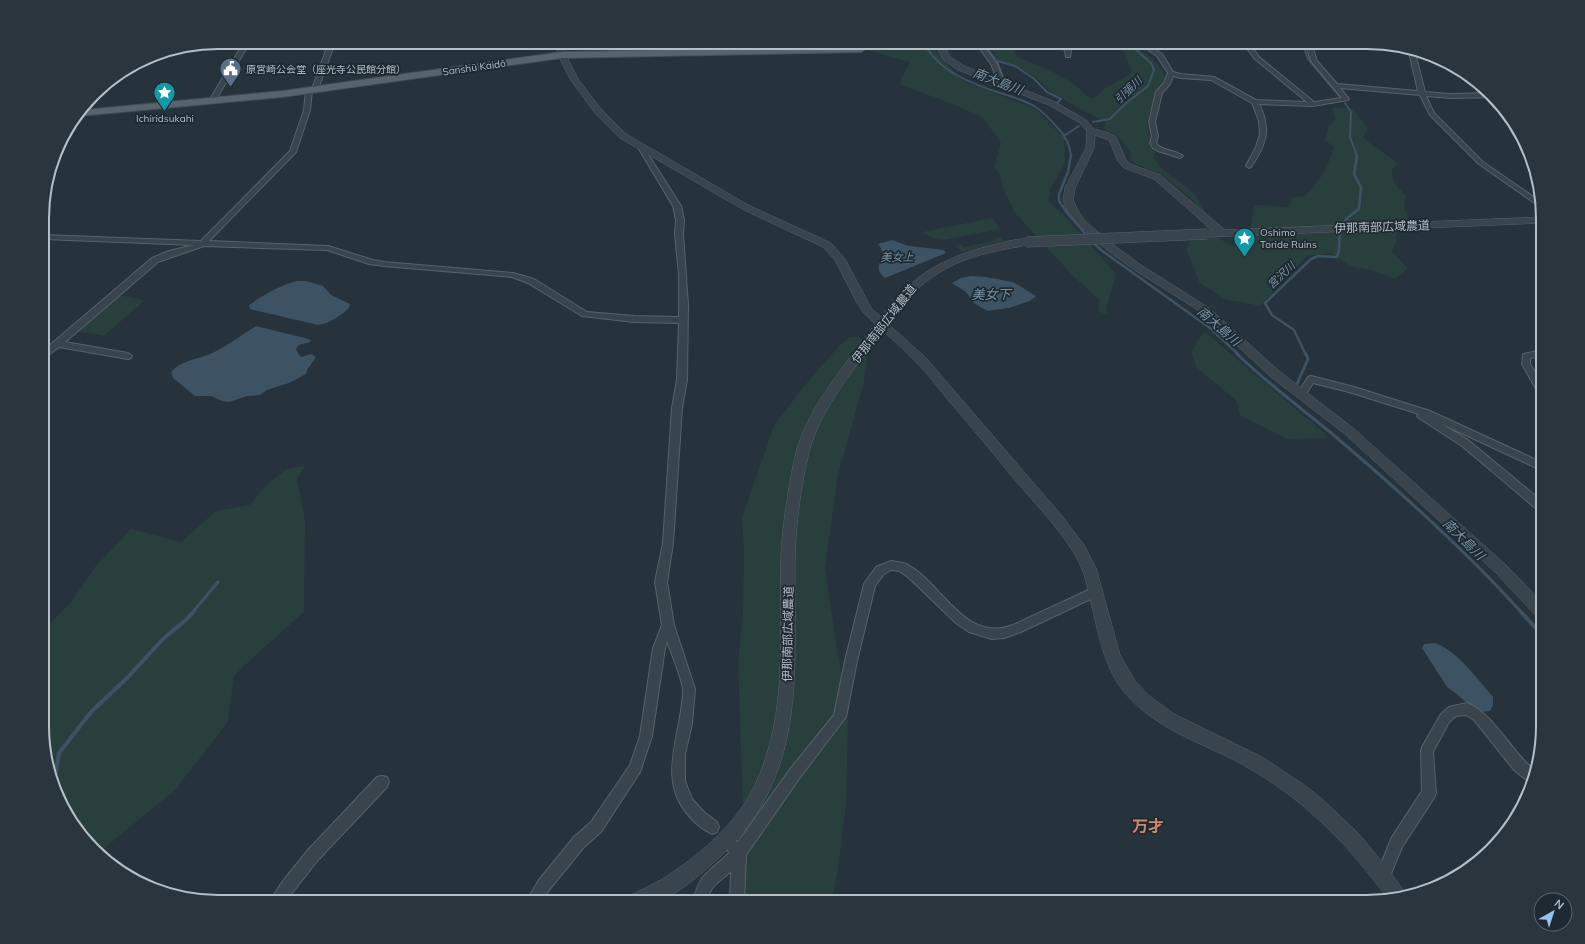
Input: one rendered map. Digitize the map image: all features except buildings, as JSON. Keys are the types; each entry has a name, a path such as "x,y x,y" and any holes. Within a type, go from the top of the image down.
{"main road":[{"name":"Sanshū Kaidō","path":"86,113 312,90 556,49"},
{"name":"Sanshū Kaidō","path":"643,49 804,51 861,49"}],"street":[{"path":"212,101 243,49"},
{"path":"52,347 155,260 172,253 196,247 203,243 293,152 312,90 329,49"},
{"path":"562,49 574,79 598,111 623,136 642,149 747,208 827,245 840,259 867,310 922,361 1057,520 1088,566 1107,644 1116,665 1142,700 1165,718 1256,763 1308,797 1330,815 1383,876 1395,893"},
{"path":"942,49 944,54 956,64 975,74 1068,110 1085,121 1092,131 1106,135 1113,139 1122,161 1127,166 1158,177 1223,234"},
{"path":"983,49 994,64 1000,79 997,83"},
{"path":"1067,49 1068,56"},
{"path":"1151,49 1160,55 1164,64 1171,73 1180,76 1212,78 1255,102 1313,104 1346,100 1314,61 1310,49"},
{"path":"1250,49 1257,58 1313,104"},
{"path":"1413,56 1422,93 1432,114 1448,128 1480,164 1536,202"},
{"path":"1171,73 1167,84 1159,92 1152,122 1155,136 1153,143 1155,147 1160,150 1168,151 1180,156"},
{"path":"1335,86 1451,96 1482,95"},
{"path":"1249,166 1262,143 1263,130 1260,112 1255,102"},
{"path":"1092,131 1090,148 1068,193 1068,200 1073,212 1093,233 1132,264 1205,310 1261,363 1301,395 1327,413 1376,454 1501,569 1536,606"},
{"path":"642,149 676,206 680,220 679,234 683,275 682,380 677,408 668,543 661,582 668,625 689,688 686,724 679,754 678,781 687,804 700,818 712,827"},
{"name":"伊那南部広域農道","path":"650,895 688,873 716,848 737,826 760,793 780,739 786,704 789,636 789,546 793,502 804,444 818,414 826,401 881,324 919,280 934,270 963,256 1026,242 1536,220"},
{"path":"49,237 328,248 372,262 384,264 513,275 531,281 585,314 634,319 683,320"},
{"path":"52,347 128,356"},
{"path":"1536,354 1526,356 1526,364 1536,382"},
{"path":"1301,395 1311,379 1351,389 1445,420 1536,464"},
{"path":"1404,406 1465,443 1536,502"},
{"path":"702,895 703,888 711,877 724,868 796,772 840,718 870,584 874,576 880,570 891,566 899,566 910,570 951,613 963,623 970,627 989,633 1003,633 1017,628 1095,592"},
{"path":"538,895 579,842 596,827 635,768 646,736 659,648 668,625"},
{"path":"1383,876 1397,842 1428,793 1428,751 1445,718 1453,711 1467,709 1478,716 1520,766 1529,774"},
{"path":"281,895 307,862 382,782"},
{"path":"736,850 737,895"}],"green space":[{"path":"865,49 935,49 961,80 1036,109 1064,138 1065,163 1051,187 1048,201 1063,214 1116,274 1106,309 1108,314 1098,312 1099,299 1074,277 1016,214 1003,189 1000,175 994,167 1001,143 983,118 960,107 899,84 910,62"},
{"path":"992,49 1013,49 1017,57 1056,74 1076,86 1093,99 1105,88 1129,75 1131,69 1124,52 1121,49 1138,49 1148,55 1165,75 1165,79 1156,92 1147,122 1151,147 1156,151 1154,158 1163,169 1195,195 1203,208 1211,228 1221,239 1229,244 1244,248 1249,247 1254,206 1289,207 1293,197 1305,196 1319,179 1329,161 1334,147 1325,140 1329,126 1335,120 1333,113 1334,107 1353,109 1368,128 1363,138 1398,163 1392,170 1393,182 1406,195 1404,206 1409,221 1396,233 1396,243 1392,251 1408,269 1394,279 1375,271 1350,266 1331,253 1307,256 1260,306 1224,299 1199,282 1186,248 1191,240 1211,239 1195,202 1164,176 1130,161 1131,153 1122,141 1113,133 1103,129 1106,122 1078,108 1050,91 1037,79 1017,66 998,60"},
{"path":"992,218 1001,229 942,240 932,238 922,232"},
{"path":"995,237 1001,238 1004,241 962,252 956,247 956,245 961,244 964,247 997,240"},
{"path":"118,295 145,300 104,336 76,331"},
{"path":"1204,331 1330,438 1287,439 1240,415 1237,401 1197,368 1191,352"},
{"path":"850,337 859,337 864,341 868,353 864,382 838,475 825,568 848,722 846,805 837,875 833,895 746,895 738,661 743,615 744,551 742,518 774,425 805,385 841,344"},
{"path":"305,466 297,479 305,521 304,612 234,676 228,722 175,790 103,849 84,829 66,801 52,759 49,737 49,625 71,602 95,567 131,529 181,542 216,511 250,505 267,484 287,469"}],"water":[{"name":"美女上","path":"892,240 909,246 944,250 946,253 885,278 879,269 882,253 878,244"},
{"name":"美女下","path":"970,276 986,277 1013,282 1036,296 1030,301 1009,308 987,311 974,303 966,292 952,283 961,278"},
{"path":"297,281 306,281 323,286 331,295 350,304 349,308 335,319 318,325 250,309 249,305 260,298 278,288"},
{"path":"256,326 309,339 311,341 300,344 296,349 302,357 311,354 316,357 306,374 289,383 267,390 260,395 247,396 229,402 222,401 211,396 195,396 173,378 171,372 179,365 216,351"},
{"path":"1434,643 1450,651 1458,658 1474,674 1493,697 1493,705 1490,711 1479,712 1447,687 1422,648 1424,644"}],"waterway":[{"name":"南大島川","path":"928,49 938,61 957,76 980,86 1022,100 1040,110 1064,136 1070,148 1071,155"},
{"path":"988,49 997,61"},
{"name":"引張川","path":"1093,122 1110,119 1125,104 1148,86 1154,70 1151,63 1135,49"},
{"name":"宮沢川","path":"1304,49 1308,59 1341,98"},
{"path":"997,61 1015,66 1033,78 1047,92 1061,99 1057,103"},
{"path":"997,61 1006,84"},
{"name":"宮沢川","path":"1345,103 1351,112 1350,137 1357,156"},
{"name":"引張川","path":"1065,135 1079,126"},
{"name":"南大島川","path":"1071,155 1068,172 1059,194 1059,201 1088,237"},
{"name":"宮沢川","path":"1306,355 1294,330 1272,315 1265,303 1311,259 1318,256 1337,257 1340,230 1347,218 1359,209 1361,187 1354,174 1357,156"},
{"name":"南大島川","path":"1093,242 1101,250 1210,328 1239,355"},
{"name":"南大島川","path":"1237,354 1409,501 1456,544 1522,613"},
{"name":"宮沢川","path":"1297,384 1308,359 1306,354"},
{"path":"192,613 218,582"},
{"path":"56,773 59,753 91,712 127,678 163,639 193,612"},
{"name":"南大島川","path":"1521,612 1536,628"}],"place":[{"name":"原宮崎公会堂（座光寺公民館分館）","path":"230,88"},
{"name":"Ichiridsukahi","path":"165,112"},
{"name":"Oshimo Toride Ruins","path":"1244,258"}],"district":[{"name":"万才","path":"1148,826"}]}
